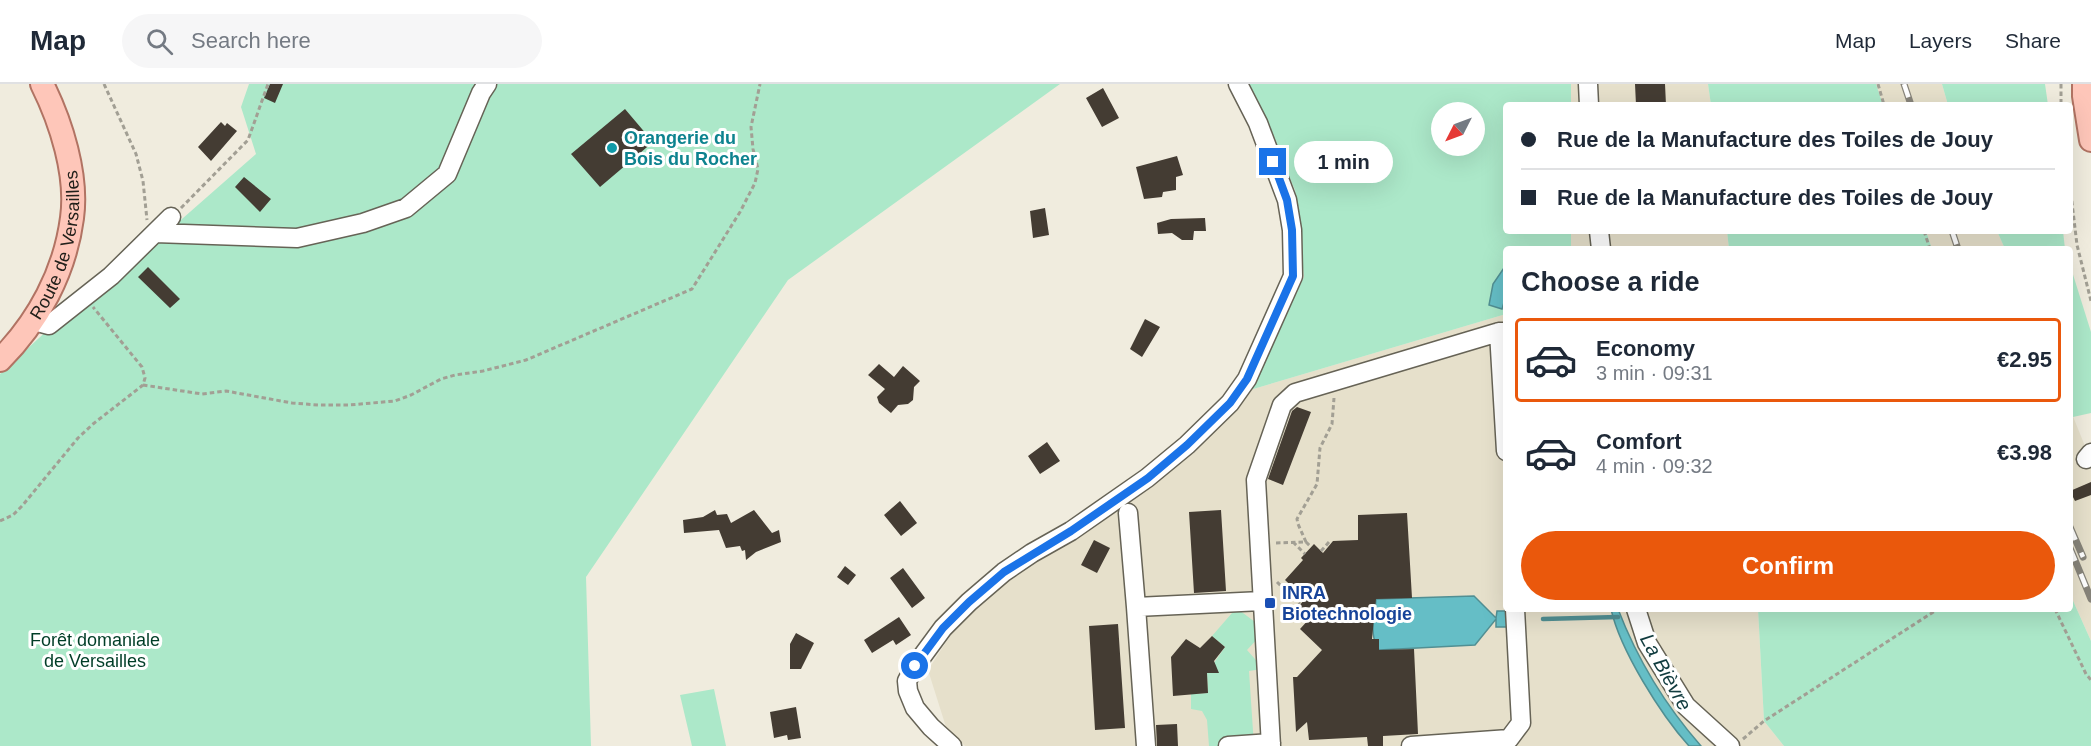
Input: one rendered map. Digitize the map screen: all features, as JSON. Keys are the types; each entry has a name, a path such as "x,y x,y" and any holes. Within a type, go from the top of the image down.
{"main road":[{"name":"Route de Versailles","path":"0,360 34,321 52,286 72,218 72,188 66,148 55,109 42,84"},
{"path":"2084,84 2091,140"}],"street":[{"path":"152,236 297,238 363,222 406,208 447,174 481,93 487,84"},
{"path":"952,746 915,708 908,691 907,681 936,637 969,602 1004,572 1071,531 1148,478 1187,445 1230,403 1247,379 1293,276 1292,230 1287,200 1258,123 1238,84"},
{"path":"1588,84 1589,102"},
{"path":"34,321 49,325 90,294 171,217"},
{"path":"1228,746 1271,745 1256,480 1282,405 1295,393 1503,332"},
{"path":"1128,513 1146,746"},
{"path":"1136,607 1262,601"},
{"path":"1411,746 1509,740 1521,723 1515,612"},
{"path":"1637,612 1647,643 1686,706 1736,743"}],"path":[{"path":"104,84 136,154 152,236"},
{"path":"171,217 248,140 268,84"},
{"path":"143,385 202,393 226,391 292,403 318,405 394,401 441,379 526,360 692,289 740,212 754,183 758,169 751,138 751,127 760,84"},
{"path":"1878,84 1883,102"},
{"path":"2061,84 2061,102"},
{"path":"2073,211 2077,245 2091,301"},
{"path":"0,521 13,515 22,506 78,438 143,385 145,378 142,367 98,314 92,305 90,294"},
{"path":"1311,547 1306,542 1298,519 1317,484 1320,448 1332,424 1333,401 1338,380"},
{"path":"1293,542 1305,554"},
{"path":"1259,543 1306,542"},
{"path":"1321,550 1329,542"},
{"path":"1271,576 1300,604"},
{"path":"1736,743 1764,721 1933,612"},
{"path":"2056,612 2091,680"}],"shaded area":[{"path":"1571,84 1708,84 1711,102 1571,102"},
{"path":"1876,84 1942,84 1947,102 1882,102"},
{"path":"1571,234 1727,234 1729,246 1571,246"},
{"path":"1927,234 1998,234 2004,246 1931,246"},
{"path":"1503,315 1503,612 1758,612 1764,721 1784,746 965,746 946,727 928,670 961,619 1013,576 1114,513 1191,452 1250,390"},
{"path":"2073,416 2091,461 2091,641 2073,601"}],"green space":[{"name":"Forêt domaniale de Versailles","path":"249,84 1060,84 788,280 586,577 591,746 0,746 0,374 78,302 76,312 256,154 241,107"},
{"path":"1247,84 1571,84 1571,102 1503,102 1503,234 1571,234 1571,246 1503,246 1503,315 1250,390 1304,277 1295,190"},
{"path":"1708,84 1876,84 1882,102 1711,102"},
{"path":"1942,84 2045,84 2048,102 1947,102"},
{"path":"1727,234 1927,234 1931,246 1729,246"},
{"path":"1998,234 2063,234 2065,246 2004,246"},
{"path":"2073,275 2091,332 2091,413 2073,417"},
{"path":"2073,601 2091,641 2091,746 1784,746 1764,721 1758,612 2073,612"},
{"path":"1239,610 1259,625 1260,636 1247,650 1262,667 1262,669 1249,671 1254,746 1209,746 1207,720 1202,711 1191,709 1191,694 1208,693 1207,673 1225,647 1212,636 1232,613"},
{"path":"714,689 726,746 692,746 680,695"}],"water":[{"path":"1503,269 1502,309 1489,305 1493,284"},
{"path":"1474,596 1496,618 1497,611 1512,612 1512,627 1496,627 1496,619 1475,645 1379,650 1374,639 1370,612 1375,612 1376,599"},
{"path":"1612,612 1619,612 1634,647 1654,682 1676,715 1701,746 1689,746 1654,700 1632,662"}],"building":[{"path":"270,84 283,84 275,103 264,98"},
{"path":"1635,84 1665,84 1666,102 1636,102"},
{"path":"1103,88 1119,118 1102,127 1086,98"},
{"name":"Orangerie du Bois du Rocher","path":"625,109 653,142 600,187 571,154"},
{"path":"221,122 225,126 227,123 237,131 211,161 198,147"},
{"path":"1177,156 1183,175 1176,177 1176,190 1163,192 1162,197 1144,199 1136,167"},
{"path":"244,177 271,199 260,212 235,187"},
{"path":"1045,208 1049,235 1033,238 1030,211"},
{"path":"1205,218 1206,231 1194,231 1193,240 1182,240 1172,233 1158,234 1157,223 1171,219"},
{"path":"148,267 180,299 170,308 138,277"},
{"path":"1145,319 1160,327 1142,357 1130,349"},
{"path":"879,364 894,377 903,366 920,381 914,387 913,400 908,404 898,405 891,413 879,403 877,397 885,389 868,375"},
{"path":"1297,407 1311,412 1283,485 1268,479 1292,411"},
{"path":"1047,442 1060,461 1040,474 1028,456"},
{"path":"2091,482 2091,495 2075,501 2073,490"},
{"path":"900,501 917,523 901,536 884,515"},
{"path":"715,510 717,515 727,514 731,523 754,510 772,533 779,530 781,542 756,552 746,560 745,550 742,551 740,546 726,548 719,530 684,533 683,520 703,517"},
{"path":"1221,510 1226,591 1194,593 1189,512"},
{"path":"1407,513 1412,598 1376,599 1372,639 1379,639 1379,650 1414,649 1418,734 1383,736 1383,746 1368,746 1367,737 1309,740 1307,722 1296,732 1293,677 1297,677 1322,650 1300,629 1310,618 1298,607 1305,599 1285,580 1314,544 1323,553 1333,541 1358,540 1358,515"},
{"path":"1094,540 1110,548 1097,573 1081,565"},
{"path":"845,566 856,575 848,585 837,577"},
{"path":"903,568 925,598 912,608 890,578"},
{"path":"899,617 911,635 896,645 893,640 872,653 864,640"},
{"path":"1118,624 1125,728 1095,730 1089,626"},
{"path":"796,633 814,643 801,669 790,669 790,644"},
{"path":"1212,636 1225,647 1214,661 1219,673 1207,673 1208,693 1173,696 1171,657 1186,639 1200,648"},
{"path":"796,707 801,738 788,740 787,735 774,738 770,712"},
{"path":"1177,724 1178,746 1157,746 1156,725"}],"waterway":[{"path":"1543,619 1618,617"}],"railway":[{"path":"1904,84 1910,102"},
{"path":"1953,234 1957,246"},
{"path":"2073,534 2083,557"},
{"path":"2073,555 2091,599"}],"place":[{"name":"Orangerie du Bois du Rocher","path":"612,148"},
{"name":"INRA Biotechnologie","path":"1270,603"}],"route":[{"path":"915,666 943,628 1004,572 1071,531 1148,478 1187,445 1230,403 1247,379 1293,276 1292,230 1287,200 1273,162"}],"water label":[{"name":"La Bièvre","path":"1666,672"}]}
